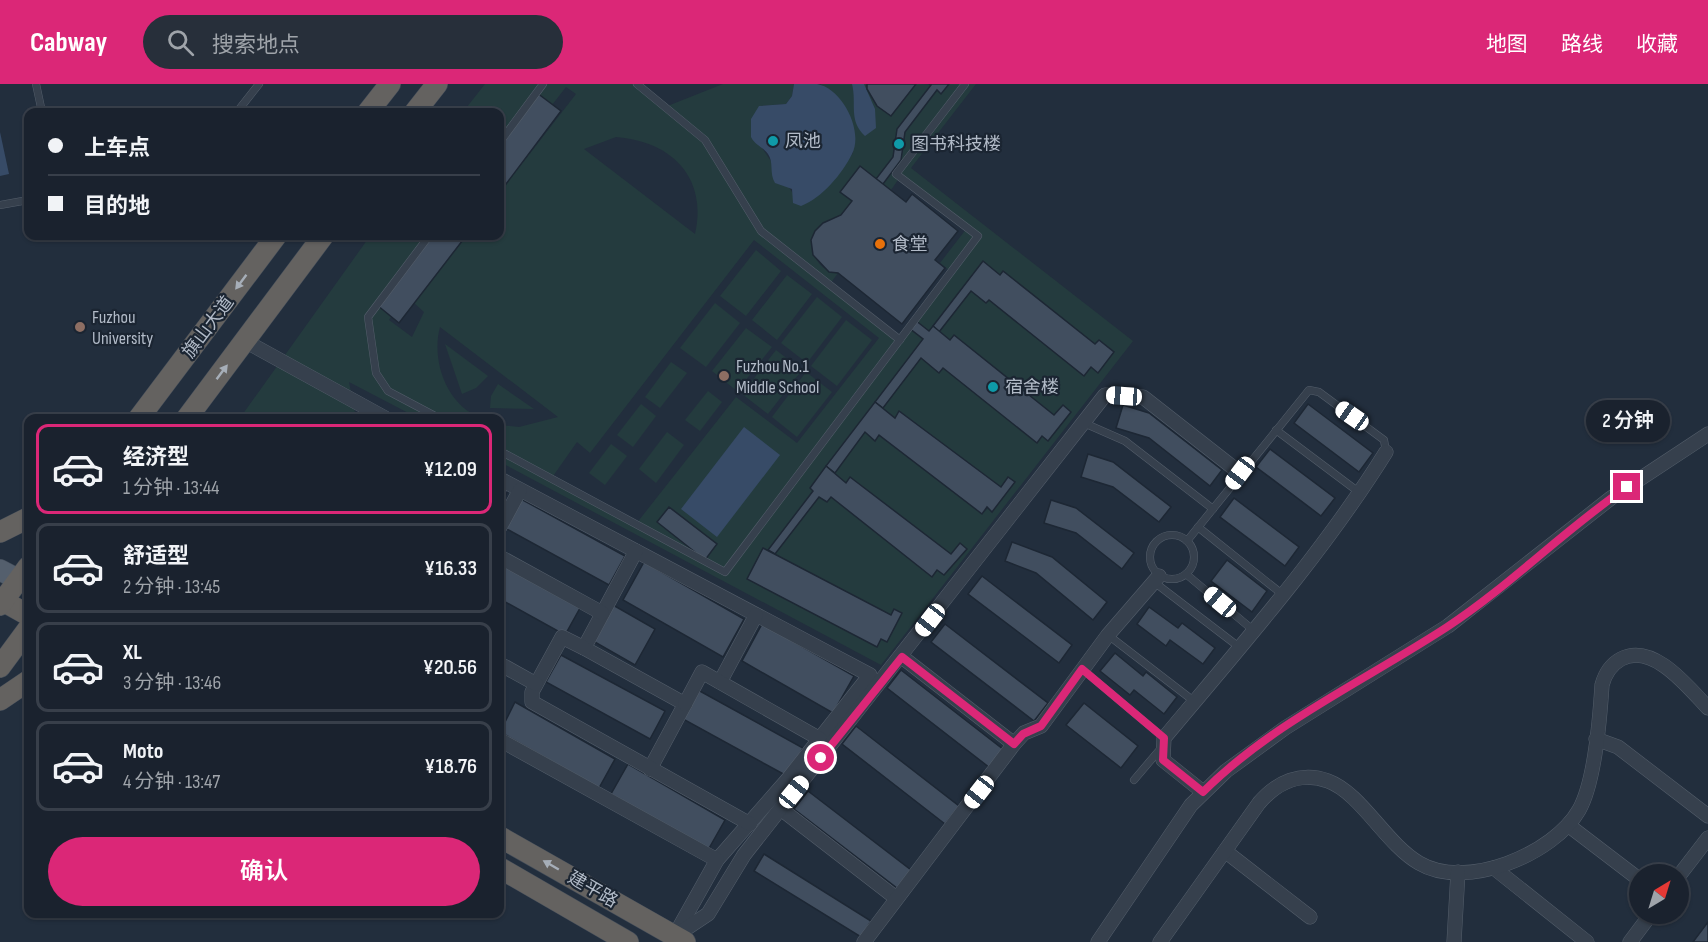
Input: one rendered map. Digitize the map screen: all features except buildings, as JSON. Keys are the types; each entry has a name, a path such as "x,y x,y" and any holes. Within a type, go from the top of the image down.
{"highway":[{"path":"371,108 390,84"},
{"path":"418,108 437,84"},
{"name":"旗山大道","path":"142,414 273,240"},
{"name":"旗山大道","path":"190,414 321,240"},
{"path":"129,414 186,356"},
{"path":"0,532 24,520"},
{"path":"19,575 1,602 24,613"},
{"path":"0,667 24,635"},
{"path":"0,700 24,684"},
{"name":"建平路","path":"504,839 680,939"},
{"name":"建平路","path":"504,870 628,942"}],"street":[{"path":"245,341 373,414"},
{"path":"680,939 708,914 732,872 1105,395 1143,397 1240,473"},
{"path":"1098,942 1203,792 1226,771 1285,728 1448,626 1611,498 1708,434"},
{"path":"1203,792 1163,760 1164,741 1360,493 1386,452"},
{"path":"504,481 870,675 750,824 717,860 680,939"},
{"path":"504,520 520,490"},
{"path":"584,648 636,551"},
{"path":"504,559 602,613"},
{"path":"864,942 1014,744 1023,734 1041,726 1108,635 1156,579"},
{"path":"720,682 756,615"},
{"path":"685,704 562,637 531,697 536,706 750,824"},
{"path":"1160,942 1270,791 1292,779 1308,777 1331,782 1344,791 1402,850 1419,863 1433,869 1458,872 1494,868 1509,864 1530,852 1568,825 1584,800 1596,739 1603,679 1616,663 1630,656 1644,655 1655,661 1708,708"},
{"path":"902,657 1014,744"},
{"path":"504,666 536,684"},
{"path":"650,769 702,672 820,739"},
{"path":"1596,739 1618,747 1708,816"},
{"path":"504,742 717,860"},
{"path":"781,809 896,898"},
{"path":"1568,825 1629,872"},
{"path":"1688,864 1708,838"},
{"path":"1225,851 1310,917"},
{"path":"1494,868 1587,942"},
{"path":"1454,942 1458,872"},
{"path":"1630,942 1644,924"}],"lane":[{"path":"36,84 41,108"},
{"path":"240,108 259,84"},
{"path":"504,137 543,84"},
{"path":"637,84 705,140 761,231 900,340"},
{"path":"504,453 725,572 978,236 896,174 965,84"},
{"path":"0,205 24,201"},
{"path":"426,240 368,316 376,373 388,391 431,414"},
{"path":"1187,542 1240,473 1309,390 1319,392 1384,440 1386,452"},
{"path":"1084,423 1125,441 1213,508"},
{"path":"1276,430 1360,493"},
{"path":"1198,527 1282,594"},
{"path":"1156,579 1173,580 1186,574 1194,562 1194,554 1187,542 1170,536 1153,545 1149,558 1156,579 1239,647"},
{"path":"1186,574 1253,630"},
{"path":"1108,635 1195,702"},
{"path":"1082,669 1164,741 1134,780"}],"green space":[{"name":"Fuzhou No.1 Middle School","path":"485,84 637,84 665,107 723,84 794,84 792,96 786,104 760,106 762,148 794,195 830,184 853,153 829,90 820,84 867,84 877,106 891,116 916,84 931,85 897,129 893,157 876,179 860,166 840,192 852,201 841,215 823,223 811,240 818,262 831,272 838,273 830,284 900,340 909,328 923,339 810,488 813,491 768,550 763,548 747,578 876,647 881,639 887,642 902,613 891,615 775,554 819,497 827,502 831,497 932,577 937,570 944,575 966,549 960,543 951,554 851,478 846,483 835,473 865,432 875,440 879,436 982,514 1015,482 1008,477 1001,487 900,411 895,418 883,408 921,358 939,373 943,368 1037,442 1042,436 1048,441 1071,412 1063,405 1054,415 954,336 950,340 939,332 971,291 986,303 989,300 1083,376 1091,367 1098,372 1114,352 1099,340 1095,344 1004,271 1000,275 983,261 929,331 915,320 951,272 940,263 967,228 900,177 891,190 883,184 905,132 937,90 941,94 949,84 976,84 911,168 1133,341 881,665 504,464 504,425 519,427 558,417 440,327 438,353 444,380 459,403 473,414 410,414 349,382 355,414 243,414 367,240 426,240 377,305 391,317 389,320 412,337 424,312 414,303 463,240 504,240 504,187 576,94 566,87 552,105 504,139 504,108 466,108","holes":["616,137 636,140 669,154 690,179 696,195 698,214 695,234 584,149","754,240 879,338 797,443 736,397 636,524 551,479 577,442 590,453","670,507 717,544 706,559 658,523"]},
{"path":"756,250 781,271 746,316 720,296"},
{"path":"787,275 812,294 777,340 752,320"},
{"path":"817,297 842,317 807,363 781,343"},
{"path":"715,303 740,323 706,367 680,348"},
{"path":"846,320 872,340 837,386 811,366"},
{"path":"746,328 772,347 737,391 712,371"},
{"path":"445,344 488,376 476,388 462,394"},
{"path":"776,350 802,370 768,414 742,394"},
{"path":"671,362 687,373 660,408 645,397"},
{"path":"806,372 832,392 797,437 772,417"},
{"path":"498,384 534,409 490,408 491,396"},
{"path":"708,391 722,402 700,431 685,420"},
{"path":"641,404 656,416 633,447 617,435"},
{"path":"667,432 684,445 656,483 639,469"},
{"path":"611,444 627,456 605,485 589,473"}],"water":[{"path":"794,84 817,84 835,93 848,112 855,134 852,154 837,177 824,191 801,206 793,203 792,189 775,183 770,157 751,137 751,119 759,106 786,104 792,96"},
{"path":"852,84 864,84 875,109 876,128 865,136 856,124"},
{"path":"0,132 9,174 0,176"},
{"path":"744,427 780,455 717,537 681,509"}],"place":[{"name":"凤池","path":"773,141"},
{"name":"图书科技楼","path":"899,144"},
{"name":"食堂","path":"880,244"},
{"name":"Fuzhou University","path":"80,327"},
{"name":"Fuzhou No.1 Middle School","path":"724,376"},
{"name":"宿舍楼","path":"993,387"}],"route":[{"path":"821,758 902,657 1014,744 1023,734 1041,726 1082,669 1164,738 1163,760 1203,792 1251,751 1463,616 1627,487"}]}
